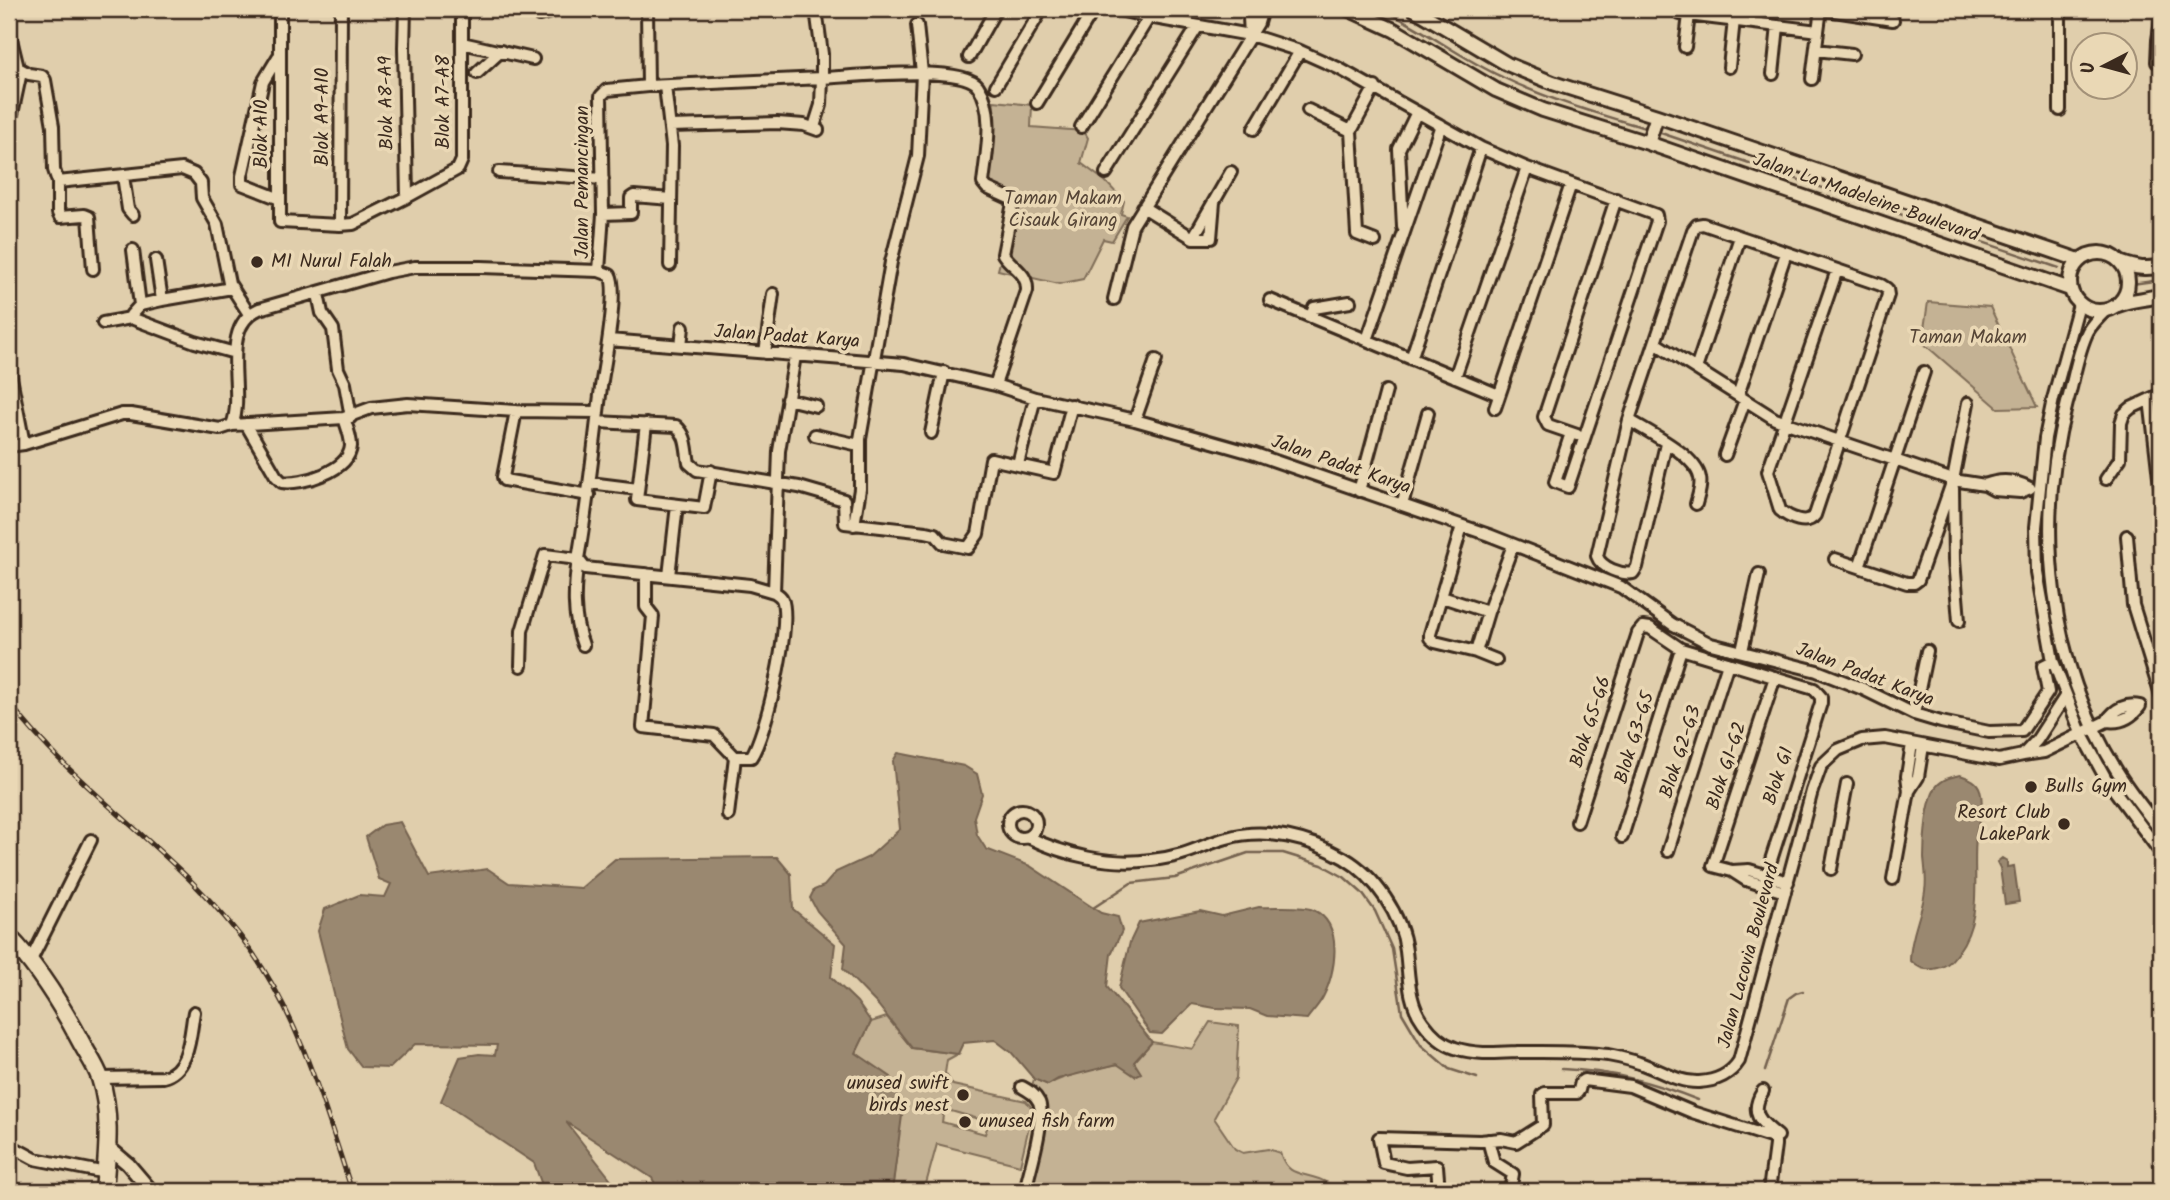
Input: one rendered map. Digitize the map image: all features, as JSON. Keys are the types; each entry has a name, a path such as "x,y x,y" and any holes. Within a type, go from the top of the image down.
{"main road":[{"path":"9,937 31,960 100,1077 107,1114 108,1147 104,1191"}],"street":[{"name":"Blok A10","path":"280,9 280,222 340,225"},
{"name":"Blok A9-A10","path":"340,225 341,9"},
{"name":"Blok A8-A9","path":"405,9 407,197"},
{"name":"Blok A7-A8","path":"407,197 458,169 462,160 462,9"},
{"path":"539,15 562,9"},
{"path":"647,9 648,86 922,73 974,82 985,100 988,136 983,183 987,188 1012,199 1003,254 1025,276 1027,291 995,386"},
{"path":"670,126 777,123 816,128 821,105 822,54 816,9"},
{"path":"969,57 996,9"},
{"path":"996,86 1042,9"},
{"path":"1037,103 1094,9"},
{"path":"1115,9 1250,35 1300,51 1375,87 1481,148 1527,169 1653,212 1657,221 1569,487 1555,482 1571,433"},
{"path":"1250,35 1249,18 1252,9"},
{"path":"1114,299 1132,226 1258,23 1262,9"},
{"name":"Jalan La Madeleine Boulevard","path":"1348,9 1394,30 1496,90 1543,110 1648,143 2070,289"},
{"name":"Jalan La Madeleine Boulevard","path":"1414,9 1507,64 1553,83 2079,260"},
{"path":"1812,79 1821,9 1893,20"},
{"path":"2060,9 2060,110"},
{"path":"1685,47 1690,13 1818,31"},
{"path":"1081,127 1149,17"},
{"path":"1728,66 1734,20"},
{"path":"2157,62 2161,21"},
{"path":"854,525 860,489 859,445 891,262 916,170 922,73 917,25"},
{"path":"1106,173 1198,26"},
{"path":"1773,74 1778,26"},
{"path":"9,31 21,72 12,114 9,115"},
{"path":"462,43 533,59"},
{"path":"280,50 263,82 242,176 242,184 280,199"},
{"path":"1816,50 1852,54"},
{"path":"477,73 501,51"},
{"path":"1254,129 1300,51"},
{"path":"21,72 42,76 45,80 53,126 58,213 60,216 89,217 93,269"},
{"name":"Jalan Pemancingan","path":"599,271 603,214 601,96 607,90 648,86"},
{"path":"665,86 673,159 670,265"},
{"path":"1375,87 1351,131 1357,234 1375,241"},
{"path":"1308,110 1351,131"},
{"path":"1403,235 1399,149 1417,112"},
{"path":"1648,143 1657,116"},
{"path":"1367,340 1441,125"},
{"path":"1411,359 1481,148"},
{"path":"58,182 182,169 194,173 201,183 202,198 217,224 229,283 248,314"},
{"path":"1455,377 1527,169"},
{"path":"499,172 603,179"},
{"path":"1143,207 1193,238 1231,173"},
{"path":"123,176 128,209 133,215"},
{"path":"1495,408 1571,184"},
{"path":"603,214 629,214 631,198 634,196 671,199"},
{"path":"340,225 353,224 407,197"},
{"path":"1584,438 1548,425 1544,417 1616,199"},
{"path":"1666,444 1637,567 1633,573 1625,575 1601,564 1597,556 1629,420 1693,230 1697,225 1703,224 1881,285 1887,289 1888,295 1815,515 1811,520 1806,522 1780,510 1768,471 1837,270"},
{"path":"1696,369 1740,237"},
{"path":"133,250 140,305"},
{"path":"1724,455 1786,253"},
{"path":"2161,295 2131,300 2110,308 2096,311 2079,304 2070,289 2070,274 2079,260 2087,254 2106,253 2122,263 2127,272 2127,291 2110,308 2089,330 2081,351 2062,422 2050,526 2051,570 2066,657 2093,727 2118,772 2161,831"},
{"path":"156,260 162,300"},
{"path":"2122,263 2137,268 2151,269 2161,266"},
{"path":"232,425 237,411 235,353 241,328 248,314 259,309 388,272 415,267 599,271 610,275 613,278 609,340 574,590 575,616 583,645"},
{"path":"131,318 140,305 232,288"},
{"path":"246,424 282,482 294,484 323,474 346,458 351,449 345,384 338,369 333,329 322,313 318,294"},
{"path":"765,353 773,294"},
{"path":"1270,300 1499,395"},
{"path":"1311,317 1314,308 1350,302"},
{"path":"2079,304 2053,399 2034,488 2037,572 2053,661 2081,733 2106,779 2161,853"},
{"path":"103,323 131,318 195,342 235,353"},
{"path":"681,346 683,327"},
{"name":"Jalan Padat Karya","path":"609,340 904,364 944,372 1035,398 1135,420 1255,454 1462,526 1621,587 1684,631 1712,644 1817,671 1870,692 1914,714 1941,722 1989,732 2022,731 2048,692 2043,666 2053,661"},
{"path":"1655,342 1775,419 1953,480 1985,485 1996,481 2021,483 2034,488 2053,489"},
{"path":"775,592 779,450 795,356"},
{"path":"1135,420 1156,360"},
{"path":"9,367 24,444"},
{"path":"931,433 944,372"},
{"path":"1859,567 1924,372"},
{"path":"1359,491 1386,391"},
{"path":"2106,479 2120,459 2121,423 2124,414 2161,394"},
{"path":"1018,464 1035,398"},
{"path":"788,399 817,406"},
{"path":"2150,399 2161,495"},
{"path":"1835,559 1908,583 1918,580 1953,480 1968,403"},
{"path":"9,446 24,444 122,414 140,414 220,429 232,425 347,418 371,408 408,404 598,417 671,425 680,429 685,439 689,463 697,470 840,498 844,500 845,523 926,532 935,534 943,543 968,548 978,534 991,459 1055,473 1072,405"},
{"path":"516,411 504,480 589,489 638,489"},
{"path":"1402,505 1427,413"},
{"path":"1629,420 1689,458 1700,474 1701,484 1696,505"},
{"path":"646,424 637,500 704,508 711,471"},
{"path":"815,435 859,445"},
{"path":"1953,480 1954,560 1959,621"},
{"path":"669,576 677,505"},
{"path":"1462,526 1430,638 1435,642 1496,660"},
{"path":"2127,536 2133,605 2159,681 2161,695"},
{"path":"1476,652 1513,545"},
{"path":"521,666 522,631 545,555 578,559 585,568 669,576 750,586 775,592 783,603 779,670 751,757 735,757 714,735 643,725 653,616 646,607 646,574"},
{"path":"1742,651 1759,574"},
{"path":"1442,597 1488,612"},
{"name":"Blok G5-G6","path":"1577,822 1638,633 1643,627 1650,628 1681,649"},
{"path":"1681,649 1775,677"},
{"name":"Blok G3-G5","path":"1622,837 1681,649"},
{"path":"1914,714 1927,651"},
{"name":"Blok G2-G3","path":"1668,851 1728,663"},
{"path":"2159,681 2161,668"},
{"name":"Blok G1","path":"1771,860 1821,703 1821,697 1814,689 1775,677"},
{"name":"Blok G1-G2","path":"1775,677 1713,866 1732,871 1749,870 1786,887"},
{"path":"2023,755 2066,695"},
{"name":"Jalan Lacovia Boulevard","path":"1028,837 1084,857 1115,862 1149,861 1182,854 1227,838 1257,833 1290,836 1317,845 1345,858 1368,877 1385,898 1399,922 1406,947 1412,1002 1422,1021 1437,1038 1454,1048 1480,1053 1567,1052 1610,1055 1640,1063 1679,1080 1698,1082 1716,1079 1732,1071 1739,1060 1812,790 1821,766 1838,750 1862,740 1885,738 1999,760 2044,752 2107,721 2112,713 2132,704 2140,706 2161,695"},
{"path":"1893,879 1909,791 1917,777 1917,745"},
{"path":"727,815 735,757"},
{"path":"1831,869 1847,784"},
{"path":"31,960 91,840"},
{"path":"100,1077 173,1075 187,1051 194,1012"},
{"path":"1439,1191 1437,1166 1407,1168 1384,1163 1380,1138 1501,1139 1516,1142 1542,1126 1542,1095 1577,1093 1584,1080 1630,1086 1692,1112 1775,1140"},
{"path":"1022,1087 1032,1093 1039,1103 1042,1118 1025,1191"},
{"path":"1763,1091 1757,1100 1757,1114 1763,1125 1779,1136 1775,1140 1769,1191"},
{"path":"1488,1140 1494,1162 1513,1174 1510,1191"},
{"path":"9,1145 36,1159 106,1173"},
{"path":"108,1147 128,1164 151,1191"}],"green space":[{"name":"Taman Makam Cisauk Girang","path":"994,101 1032,105 1031,127 1084,131 1088,138 1081,163 1105,181 1124,201 1121,214 1127,216 1112,241 1103,239 1083,279 1059,284 998,270 1016,199 980,182"},
{"name":"Taman Makam","path":"1928,302 1990,307 2037,407 1998,408 1922,342"},
{"path":"887,1017 912,1048 958,1054 947,1060 945,1073 953,1085 1026,1101 1033,1109 1020,1165 937,1144 924,1191 892,1191 902,1108 856,1052 871,1022","holes":["944,1109 989,1122 985,1134 942,1122"]},
{"path":"1210,1022 1239,1026 1236,1078 1214,1118 1235,1149 1243,1153 1268,1149 1280,1153 1291,1169 1344,1191 1029,1191 1046,1115 1043,1101 1032,1086 1034,1079 1048,1085 1090,1070 1134,1062 1152,1042 1193,1049"}],"shaded area":[{"path":"898,753 964,766 977,774 982,794 974,817 977,835 986,849 1030,866 1101,913 1118,917 1122,931 1111,954 1107,987 1152,1042 1134,1062 1141,1073 1135,1076 1117,1064 1058,1079 1048,1085 1034,1079 1012,1053 995,1040 963,1043 958,1054 912,1048 878,1005 843,969 846,944 817,911 810,898 814,890 824,886 836,872 869,857 900,829 893,761"},
{"path":"1960,775 1977,784 1981,796 1975,852 1974,911 1966,939 1954,957 1942,967 1926,969 1910,960 1926,887 1924,850 1928,811 1938,784"},
{"path":"400,822 429,877 488,869 509,883 581,888 615,859 777,857 791,874 793,909 835,944 831,977 857,1002 871,1022 856,1053 891,1077 903,1108 892,1191 659,1191 652,1178 566,1122 620,1191 547,1191 543,1188 534,1163 441,1101 460,1057 495,1055 497,1045 415,1044 390,1068 362,1067 348,1049 318,931 325,909 359,895 385,897 391,884 379,879 366,837 382,825"},
{"path":"2002,858 2007,861 2007,867 2014,866 2019,902 2005,904 1997,862"},
{"path":"1259,907 1308,908 1323,916 1329,926 1334,949 1331,975 1321,1000 1307,1019 1267,1016 1250,1009 1192,1004 1162,1034 1150,1033 1119,988 1130,942 1139,923 1200,911 1222,916"}],"waterway":[{"path":"1381,9 1486,69 1520,85 1574,106 1648,129"},
{"path":"1658,132 2059,268"},
{"path":"2132,284 2161,280"},
{"path":"1093,908 1131,883 1175,878 1248,853 1283,853 1322,865 1344,877 1362,893 1375,911 1392,949 1402,1013 1421,1045 1449,1069 1477,1078"},
{"path":"1765,1071 1789,998 1803,991"},
{"path":"1562,1069 1632,1078 1698,1100"}],"railway":[{"path":"9,702 67,767 196,886 252,952 285,1008 311,1068 352,1191"}],"place":[{"name":"MI Nurul Falah","path":"257,262"},
{"name":"Bulls Gym","path":"2031,787"},
{"name":"Resort Club LakePark","path":"2064,824"},
{"name":"unused swift birds nest","path":"963,1095"},
{"name":"unused fish farm","path":"965,1122"}]}
